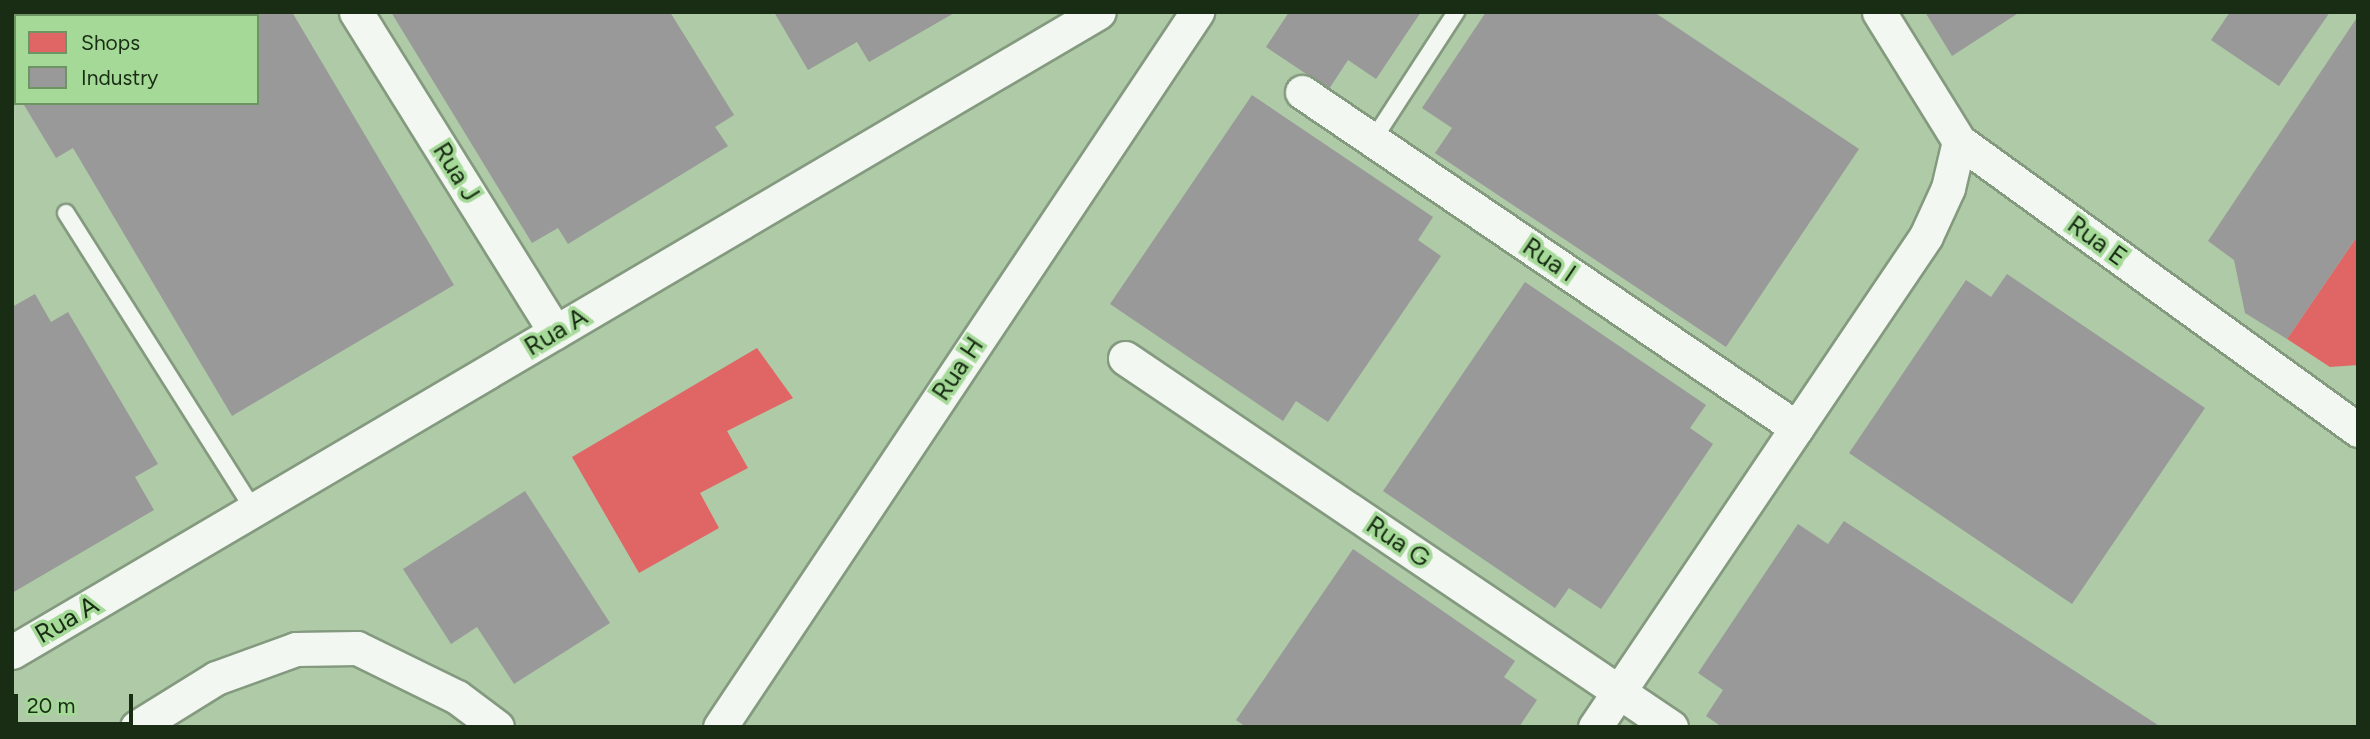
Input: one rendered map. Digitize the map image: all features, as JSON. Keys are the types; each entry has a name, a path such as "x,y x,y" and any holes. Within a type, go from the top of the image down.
{"street":[{"name":"Rua J","path":"356,12 555,332"},
{"name":"Rua A","path":"12,652 1099,12"},
{"name":"Rua H","path":"720,727 1198,12"},
{"name":"Rua E","path":"1879,12 1959,141 2358,430"},
{"name":"Rua I","path":"1302,92 1797,428"},
{"path":"1595,727 1926,236 1948,188 1959,141"},
{"name":"Rua G","path":"1125,358 1671,727"},
{"path":"137,727 216,678 296,649 357,648 457,697 497,727"}],"lane":[{"path":"1373,140 1456,12"},
{"path":"66,213 254,510"}],"building: Shops":[{"path":"2358,235 2358,365 2330,367 2287,339"},
{"path":"757,348 793,398 727,431 748,468 700,493 719,528 639,573 572,457"}],"building: Industry":[{"path":"292,12 454,285 232,416 73,148 56,158 24,105 259,105 259,14 142,14"},
{"path":"391,12 670,12 734,115 715,127 728,146 568,244 558,228 532,243"},
{"path":"774,12 956,12 869,62 857,42 808,70"},
{"path":"1289,12 1421,12 1376,79 1348,60 1329,89 1266,47"},
{"path":"1486,12 1654,12 1859,149 1726,347 1435,153 1452,128 1422,108"},
{"path":"1925,12 2020,12 1952,56"},
{"path":"2230,12 2330,12 2279,86 2211,40"},
{"path":"2358,16 2358,235 2287,339 2245,313 2234,260 2208,241"},
{"path":"1252,95 1433,217 1418,240 1441,256 1328,422 1296,401 1283,421 1110,304"},
{"path":"2007,274 2205,408 2072,604 1849,453 1966,280 1991,297"},
{"path":"1525,282 1706,405 1690,428 1713,444 1601,609 1569,588 1555,608 1383,491"},
{"path":"35,294 51,322 68,312 158,464 135,477 154,510 12,593 12,307"},
{"path":"525,491 610,623 514,684 477,627 451,644 403,569"},
{"path":"1844,521 2161,727 1722,727 1706,716 1723,690 1698,673 1798,524 1828,544"},
{"path":"1353,549 1515,661 1504,677 1537,700 1519,727 1246,727 1236,720"}]}
